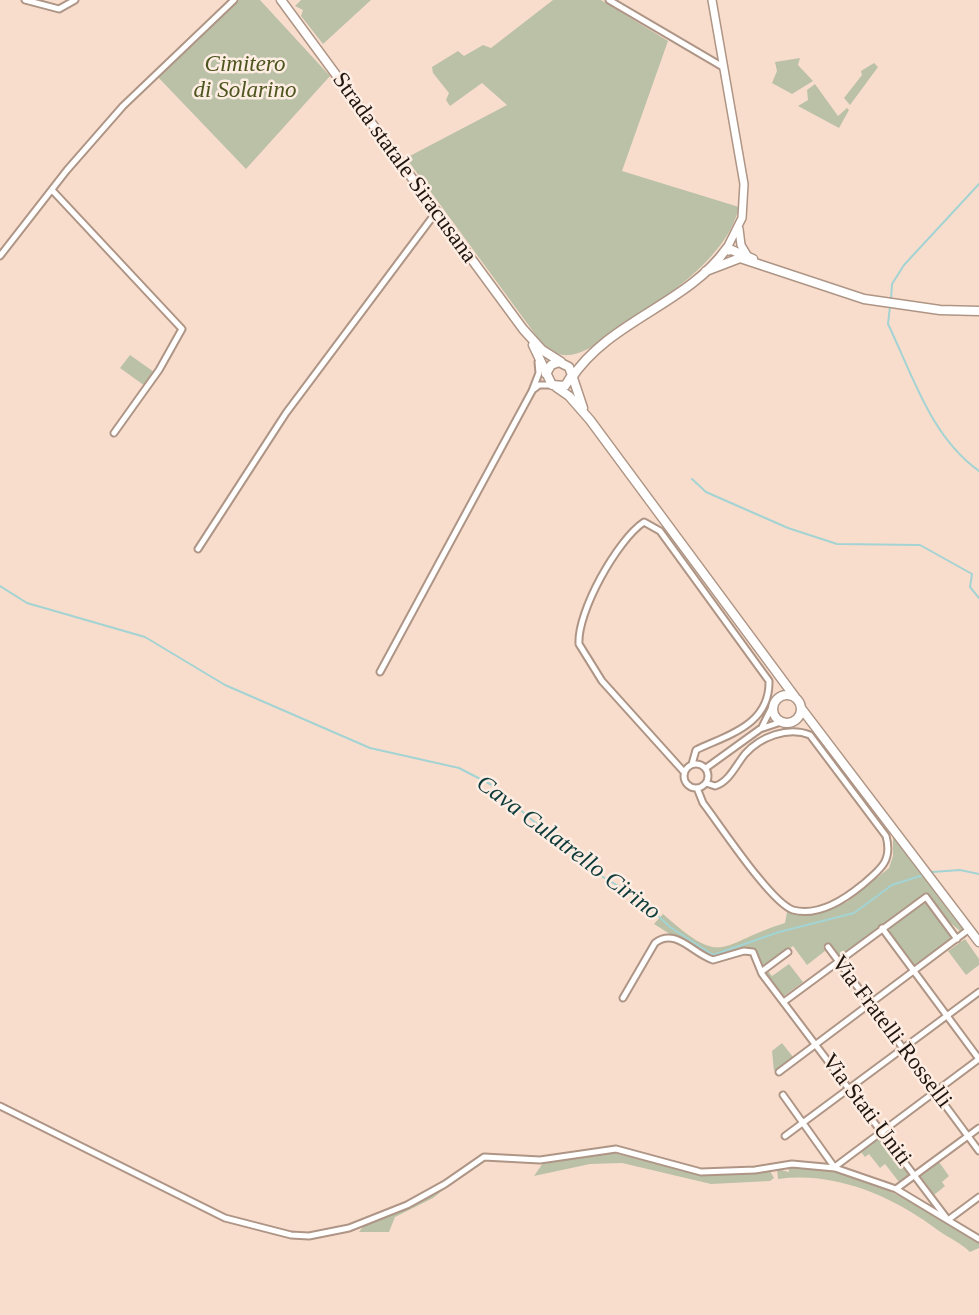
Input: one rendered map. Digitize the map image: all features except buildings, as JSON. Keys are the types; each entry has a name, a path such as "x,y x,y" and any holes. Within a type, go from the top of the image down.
{"main road":[{"name":"Strada statale Siracusana","path":"281,0 528,336"},
{"path":"554,386 565,386 592,352 706,271 727,248 825,289 895,305 979,311"},
{"path":"706,271 743,256"},
{"path":"528,336 554,386 569,396 590,420 801,708 979,942"},
{"path":"528,336 542,350 569,366 579,401 590,420"},
{"path":"544,371 560,362 592,352"},
{"path":"776,671 780,687 775,701 774,717 785,723 806,725 821,734"},
{"path":"775,701 786,695 795,697"},
{"path":"785,723 797,720 801,708"},
{"path":"968,930 979,950"}],"street":[{"path":"25,0 59,9 75,0"},
{"path":"0,256 123,106 234,0"},
{"path":"609,0 723,67"},
{"path":"712,0 744,184 740,224 743,256"},
{"path":"52,190 182,329 159,370 114,433"},
{"path":"198,549 286,413 437,211"},
{"path":"727,248 740,224"},
{"path":"380,672 544,371"},
{"path":"532,391 539,385 554,386"},
{"path":"684,772 692,764 696,750 734,735 754,719 765,704 769,681 660,531 644,522 608,560 583,625 579,644 601,681 684,772 686,784 697,788 703,803 773,895 792,910 814,910 840,901 885,866 889,853 886,836 810,735 794,731 762,741 746,753 720,785 706,783 697,788"},
{"path":"760,729 775,701"},
{"path":"706,768 760,729 785,723"},
{"path":"692,764 706,768"},
{"path":"706,768 706,783"},
{"path":"785,1001 837,960 926,897 957,939"},
{"path":"835,1167 979,1059 882,928"},
{"path":"779,1072 968,930"},
{"name":"Via Stati Uniti","path":"623,998 655,943 662,938 679,940 713,960 744,951 753,952 761,972 948,1220"},
{"name":"Via Fratelli Rosselli","path":"828,947 979,1151"},
{"path":"761,972 788,952"},
{"path":"785,1136 979,992"},
{"path":"783,1095 835,1167"},
{"path":"0,1106 225,1218 291,1235 309,1236 349,1228 407,1205 446,1184 478,1160 490,1156 540,1160 616,1149 701,1172 755,1170 792,1164 835,1167 896,1189 979,1239"},
{"path":"896,1189 979,1128"},
{"path":"948,1220 979,1197"}],"green space":[{"name":"Cimitero di Solarino","path":"239,0 260,0 330,76 246,169 156,75"},
{"path":"301,0 371,0 323,44 301,16 303,10 295,6"},
{"path":"553,0 601,0 668,41 622,171 739,207 731,229 717,250 678,287 590,348 566,355 555,353 543,345 406,158 507,105 482,83 450,106 446,100 449,93 433,73 432,67 458,51 464,56 483,45 491,48"},
{"path":"800,58 798,65 813,81 792,94 772,83 777,71 775,62"},
{"path":"874,63 878,67 850,105 844,98 862,75 861,71"},
{"path":"815,84 838,116 847,108 849,110 839,128 798,106 808,100 807,90"},
{"path":"130,355 154,372 145,386 120,368"},
{"path":"893,835 964,930 961,932 945,918 926,894 838,957 831,946 823,946 825,951 807,965 793,946 762,968 753,950 714,958 690,947 654,924 663,914 699,942 711,947 722,947 785,923 787,912 810,915 847,902 889,868 893,856"},
{"path":"926,902 953,938 915,966 889,931 890,927"},
{"path":"965,939 979,959 979,965 966,975 948,951"},
{"path":"789,964 803,982 784,996 765,973 768,971 772,976"},
{"path":"782,1043 793,1057 774,1071 772,1051"},
{"path":"881,1136 910,1174 899,1182 885,1164 880,1168 869,1154 865,1157 861,1152 849,1161"},
{"path":"610,1152 701,1175 770,1171 774,1178 770,1181 711,1184 622,1163 590,1164 534,1176 543,1163"},
{"path":"939,1162 949,1176 942,1182 945,1186 934,1195 920,1176"},
{"path":"788,1166 840,1173 888,1190 979,1242 979,1248 970,1252 903,1207 863,1189 821,1179 778,1179 777,1169 789,1172"},
{"path":"461,1176 433,1198 395,1217 389,1232 359,1232 365,1224 411,1206"}],"waterway":[{"path":"891,300 892,284 904,265 979,184"},
{"path":"890,306 888,324 925,404 948,441 979,471"},
{"path":"692,479 706,492 788,528 837,544 920,545 972,574 970,587 979,598"},
{"name":"Cava Culatrello Cirino","path":"0,586 27,603 145,637 225,685 370,748 459,768 490,784 591,870 639,898 670,927 713,955 779,932 854,913 892,885 923,875"},
{"name":"Cava Culatrello Cirino","path":"932,872 960,870 979,874"}]}
